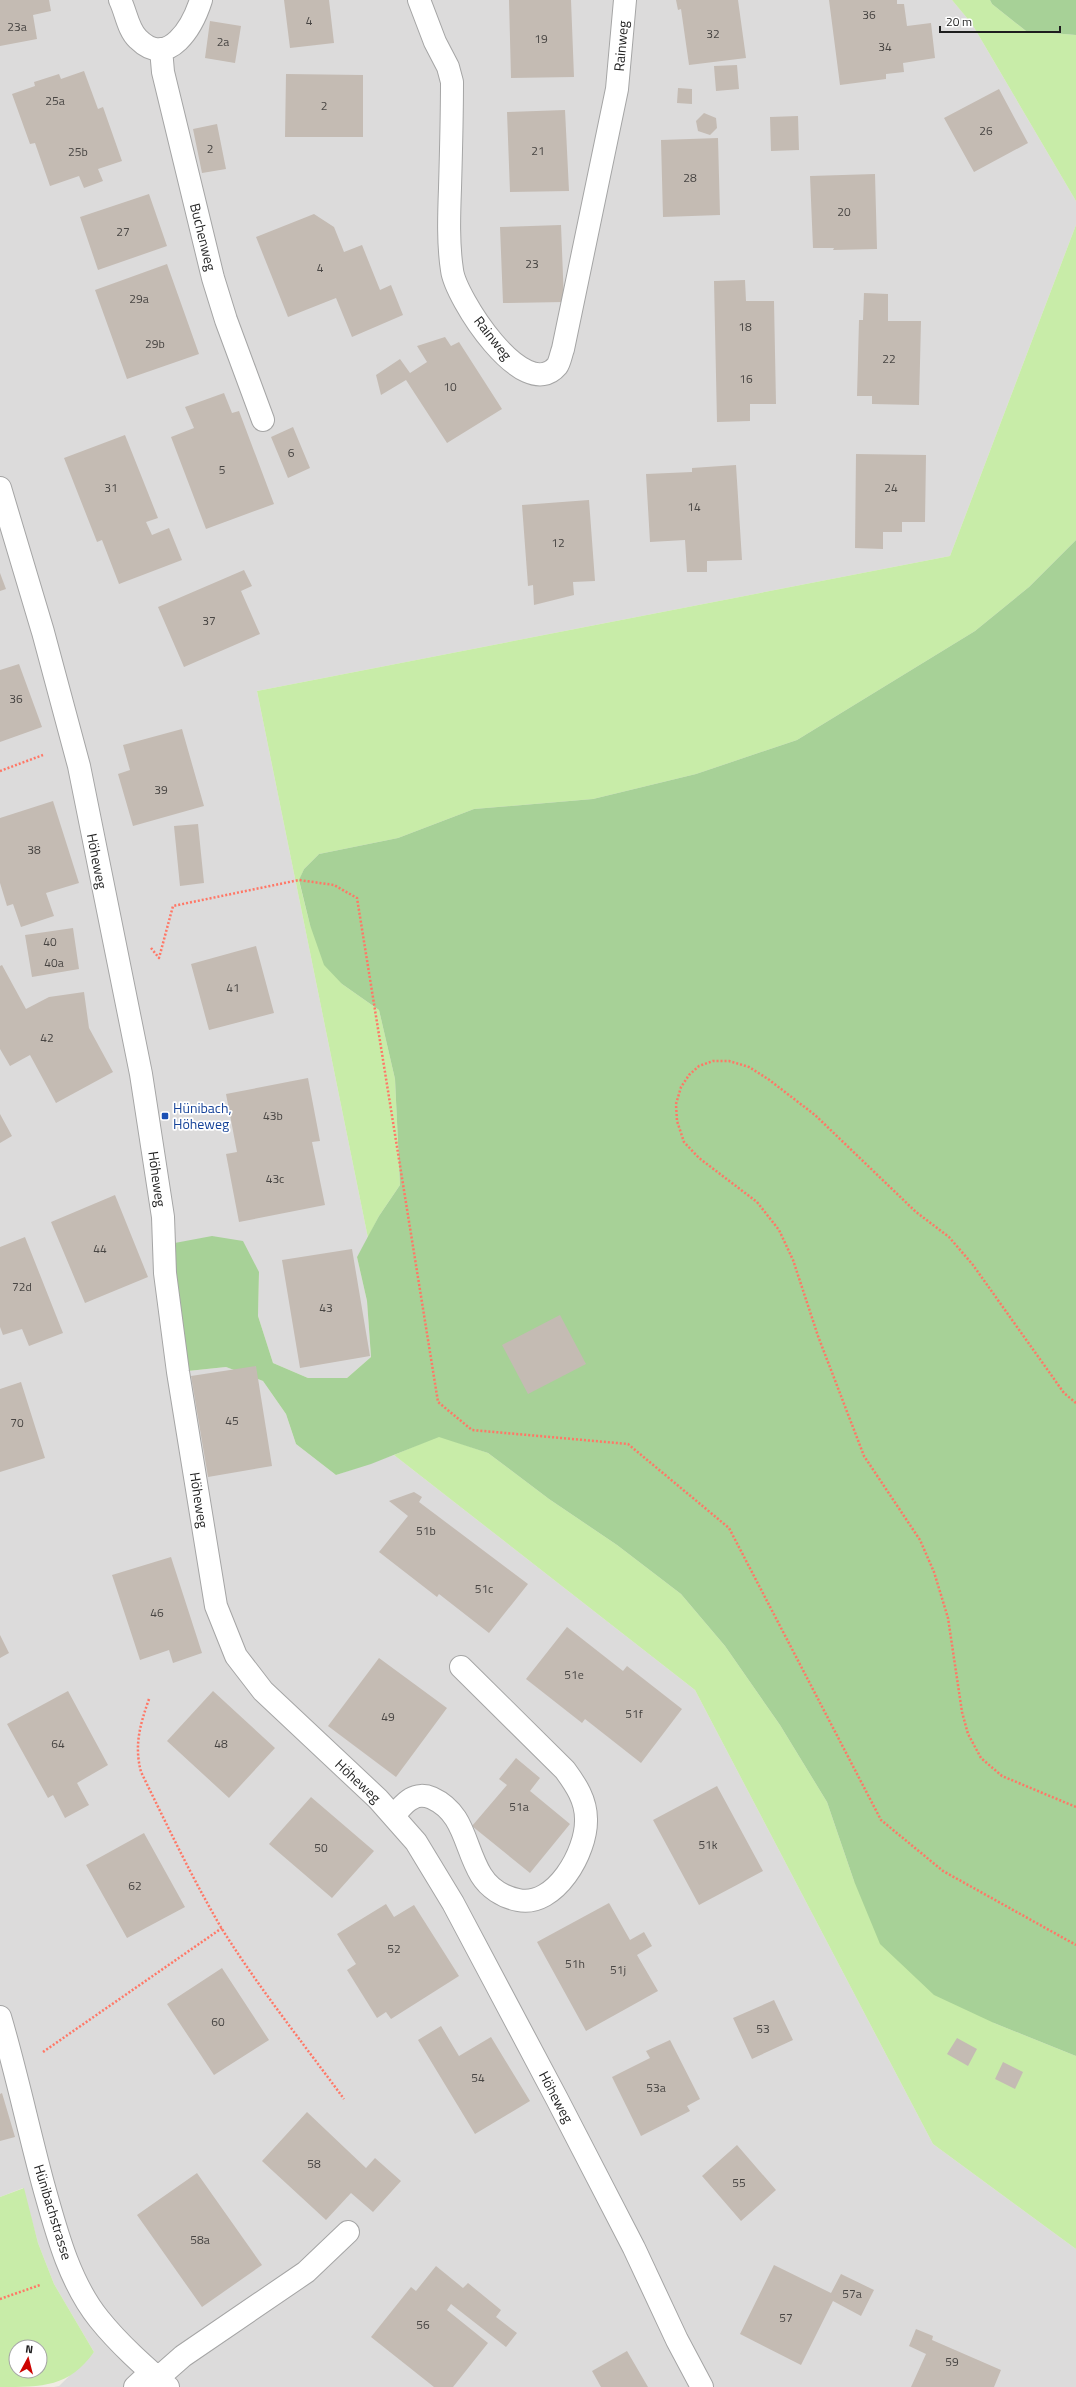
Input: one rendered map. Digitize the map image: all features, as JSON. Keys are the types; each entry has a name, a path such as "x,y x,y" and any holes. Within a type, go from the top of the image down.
{"street":[{"path":"120,0 137,39 150,47 161,49 170,47 182,37 195,18 201,0"},
{"name":"Rainweg","path":"419,0 435,42 448,67 452,82 449,215 452,271 457,288 484,331 507,359 520,369 535,373 548,373 557,366 563,349 617,89 625,0"},
{"name":"Buchenweg","path":"161,49 163,72 213,278 226,320 263,420"},
{"name":"Höheweg","path":"0,488 33,597 73,743 152,1140 163,1217 165,1273 178,1372 216,1606 236,1656 263,1691 394,1815 416,1842 454,1903 561,2105 634,2248 676,2340 702,2387"},
{"path":"394,1815 411,1799 419,1796 429,1797 441,1802 453,1813 464,1831 471,1855 482,1876 493,1889 505,1897 530,1902 543,1898 557,1887 571,1867 581,1845 586,1830 586,1818 584,1803 578,1788 565,1770 461,1667"},
{"name":"Hünibachstrasse","path":"0,2017 36,2159 64,2254 83,2295 98,2319 159,2379"},
{"path":"136,2387 159,2379 183,2356 306,2272 348,2232"}],"path":[{"path":"0,772 73,743"},
{"path":"109,921 128,920 159,958 173,906 299,880 334,885 357,898 438,1402 472,1430 628,1444 729,1528 881,1820 943,1871 1076,1945"},
{"path":"1076,1403 1064,1393 973,1265 949,1237 916,1212 815,1115 768,1079 749,1067 729,1061 713,1061 699,1066 689,1075 681,1087 676,1104 677,1121 684,1142 699,1158 757,1202 779,1230 793,1260 818,1336 864,1456 920,1540 934,1572 948,1618 962,1712 968,1734 981,1758 1002,1776 1076,1807"},
{"path":"149,1699 138,1729 138,1762 141,1772 192,1875 222,1928 253,1975 344,2099"},
{"path":"36,2056 222,1928"},
{"path":"0,2299 40,2285"}],"shaded area":[{"path":"0,0 952,0 972,24 1076,201 1076,225 950,556 257,691 368,1238 357,1257 367,1301 371,1357 347,1378 308,1378 273,1363 258,1316 259,1272 178,1372 226,1367 263,1381 286,1414 296,1444 336,1475 394,1455 695,1690 933,2144 1076,2249 1076,2387 54,2387 59,2386 94,2352 54,2284 38,2243 23,2188 0,2197 0,2061 8,2046 0,2017"}],"green space":[{"path":"952,0 990,0 992,4 1026,31 1076,35 1076,201 972,24"},
{"path":"990,0 1076,0 1076,35 1026,31 992,4"},
{"path":"1076,225 1076,540 1029,587 975,631 797,740 696,774 593,799 474,809 398,838 319,854 304,869 299,881 310,925 342,984 379,1010 395,1079 400,1185 379,1216 368,1238 257,691 950,556"},
{"path":"1076,540 1076,2056 994,2023 934,1995 880,1944 854,1881 827,1802 780,1725 725,1646 681,1594 617,1545 549,1499 488,1453 439,1437 371,1464 336,1475 296,1444 286,1414 263,1381 226,1367 178,1372 164,1245 212,1236 243,1241 259,1272 258,1316 273,1363 308,1378 347,1378 371,1357 367,1301 357,1257 379,1216 400,1185 395,1079 379,1010 342,984 324,965 310,925 299,880 304,869 319,854 398,838 474,809 593,799 696,774 797,740 975,631 1029,587"},
{"path":"439,1436 488,1453 549,1499 617,1545 681,1594 725,1646 780,1725 827,1802 854,1881 994,2023 1076,2056 1076,2249 933,2144 695,1690 394,1455"},
{"path":"24,2188 38,2243 54,2284 94,2352 85,2364 75,2372 54,2383 0,2387 0,2197"}],"building":[{"path":"0,0 49,0 51,11 33,15 37,39 0,46"},
{"path":"284,0 329,0 334,43 290,48"},
{"path":"509,0 571,0 574,77 511,78"},
{"path":"676,0 738,0 746,58 689,65 681,9 678,10"},
{"path":"829,0 897,0 897,4 904,4 907,26 931,23 935,58 903,63 904,72 886,74 886,79 840,85"},
{"path":"210,21 241,26 235,63 205,58"},
{"path":"737,65 739,89 716,91 714,66"},
{"path":"84,71 98,109 103,107 122,161 98,169 103,181 84,188 79,176 50,186 35,143 30,144 12,94 35,86 34,82 59,74 61,79"},
{"path":"286,74 363,75 363,137 285,137"},
{"path":"678,88 692,89 692,104 677,103"},
{"path":"999,89 1028,143 974,172 944,118"},
{"path":"565,110 569,191 510,192 507,112"},
{"path":"704,113 716,118 717,128 710,135 698,131 696,121"},
{"path":"798,116 799,150 771,151 770,117"},
{"path":"217,124 226,169 202,173 193,129"},
{"path":"718,138 720,215 663,217 661,140"},
{"path":"875,174 877,249 833,250 834,248 813,248 810,176"},
{"path":"149,194 167,246 98,270 80,217"},
{"path":"314,214 334,227 344,252 362,245 380,290 391,285 403,315 352,337 336,298 288,317 256,237"},
{"path":"561,225 564,302 503,303 500,227"},
{"path":"167,264 199,354 127,379 95,290"},
{"path":"745,280 746,301 774,301 776,404 750,404 750,421 717,422 714,281"},
{"path":"864,293 888,294 888,321 921,321 919,405 872,404 872,396 857,396 859,320 863,320"},
{"path":"445,337 451,346 459,342 502,409 447,443 406,380 381,395 376,375 400,359 410,373 427,362 417,346"},
{"path":"224,393 232,413 239,411 274,504 206,529 171,437 194,428 185,407"},
{"path":"293,427 310,468 288,478 271,437"},
{"path":"125,435 158,518 146,522 152,535 169,528 182,560 119,584 102,540 97,542 64,458"},
{"path":"856,454 926,455 925,522 902,522 902,532 883,532 883,549 855,548"},
{"path":"736,465 742,560 707,561 707,572 687,572 685,540 650,542 646,474 692,472 692,468"},
{"path":"589,500 595,581 573,582 574,595 534,605 533,585 528,586 522,505"},
{"path":"244,570 252,586 241,591 260,634 184,667 158,607"},
{"path":"0,573 6,589 0,591"},
{"path":"19,664 42,727 0,742 0,670"},
{"path":"182,729 204,806 133,826 118,774 130,770 123,745"},
{"path":"53,801 79,883 46,893 54,916 21,927 13,904 7,906 0,883 0,818"},
{"path":"198,824 204,883 180,886 174,826"},
{"path":"73,928 79,969 32,977 25,935"},
{"path":"256,946 274,1013 209,1030 191,964"},
{"path":"2,965 26,1009 49,997 84,992 89,1028 113,1072 56,1103 30,1055 10,1066 0,1049 0,966"},
{"path":"308,1078 320,1141 312,1142 325,1205 239,1222 226,1154 237,1152 226,1094"},
{"path":"0,1114 12,1136 0,1143"},
{"path":"115,1195 148,1277 85,1303 51,1222"},
{"path":"25,1237 63,1333 29,1346 22,1329 3,1335 0,1327 0,1247"},
{"path":"352,1249 370,1356 300,1368 282,1260"},
{"path":"560,1315 586,1364 528,1394 502,1345"},
{"path":"256,1366 272,1466 208,1477 191,1376"},
{"path":"21,1382 45,1458 0,1472 0,1389"},
{"path":"414,1492 422,1497 419,1502 528,1584 489,1633 439,1594 437,1597 379,1552 408,1516 389,1501"},
{"path":"171,1557 202,1653 173,1663 169,1650 140,1660 112,1575"},
{"path":"567,1627 623,1671 627,1666 682,1709 641,1763 585,1719 582,1723 526,1679"},
{"path":"0,1635 9,1653 0,1658"},
{"path":"379,1658 447,1708 396,1777 328,1726"},
{"path":"68,1691 108,1765 77,1783 89,1805 65,1818 53,1795 48,1798 7,1724"},
{"path":"213,1691 275,1748 229,1798 167,1741"},
{"path":"516,1758 540,1778 530,1791 570,1824 530,1873 472,1826 507,1785 499,1779"},
{"path":"717,1786 763,1871 699,1905 653,1820"},
{"path":"311,1797 374,1851 332,1898 269,1844"},
{"path":"144,1833 185,1907 127,1938 86,1865"},
{"path":"609,1903 630,1940 644,1932 652,1946 637,1955 658,1991 586,2031 537,1942"},
{"path":"386,1904 394,1917 414,1905 459,1976 391,2019 386,2012 377,2018 347,1970 356,1964 337,1934"},
{"path":"222,1968 269,2040 214,2075 167,2004"},
{"path":"774,2000 793,2040 752,2059 733,2018"},
{"path":"441,2026 459,2056 491,2037 530,2101 475,2134 418,2040"},
{"path":"957,2038 977,2049 968,2066 947,2054"},
{"path":"670,2040 700,2099 687,2106 690,2111 641,2136 612,2077 650,2058 646,2051"},
{"path":"1003,2062 1023,2072 1015,2089 995,2079"},
{"path":"2,2093 15,2137 0,2141 0,2094"},
{"path":"307,2112 366,2168 375,2158 401,2181 373,2212 351,2193 326,2220 262,2161"},
{"path":"737,2145 776,2190 741,2221 702,2176"},
{"path":"197,2173 262,2265 202,2307 137,2215"},
{"path":"774,2265 831,2293 841,2274 874,2290 861,2316 833,2301 801,2365 740,2334"},
{"path":"436,2266 463,2288 468,2283 501,2310 496,2317 517,2333 506,2347 451,2304 447,2310 488,2343 453,2387 434,2387 371,2337 411,2287 416,2291"},
{"path":"916,2329 933,2336 932,2340 1001,2370 994,2387 911,2387 926,2354 909,2346"},
{"path":"627,2351 648,2387 601,2387 592,2371"}],"place":[{"name":"Hünibach, Höheweg","path":"165,1116"}]}
